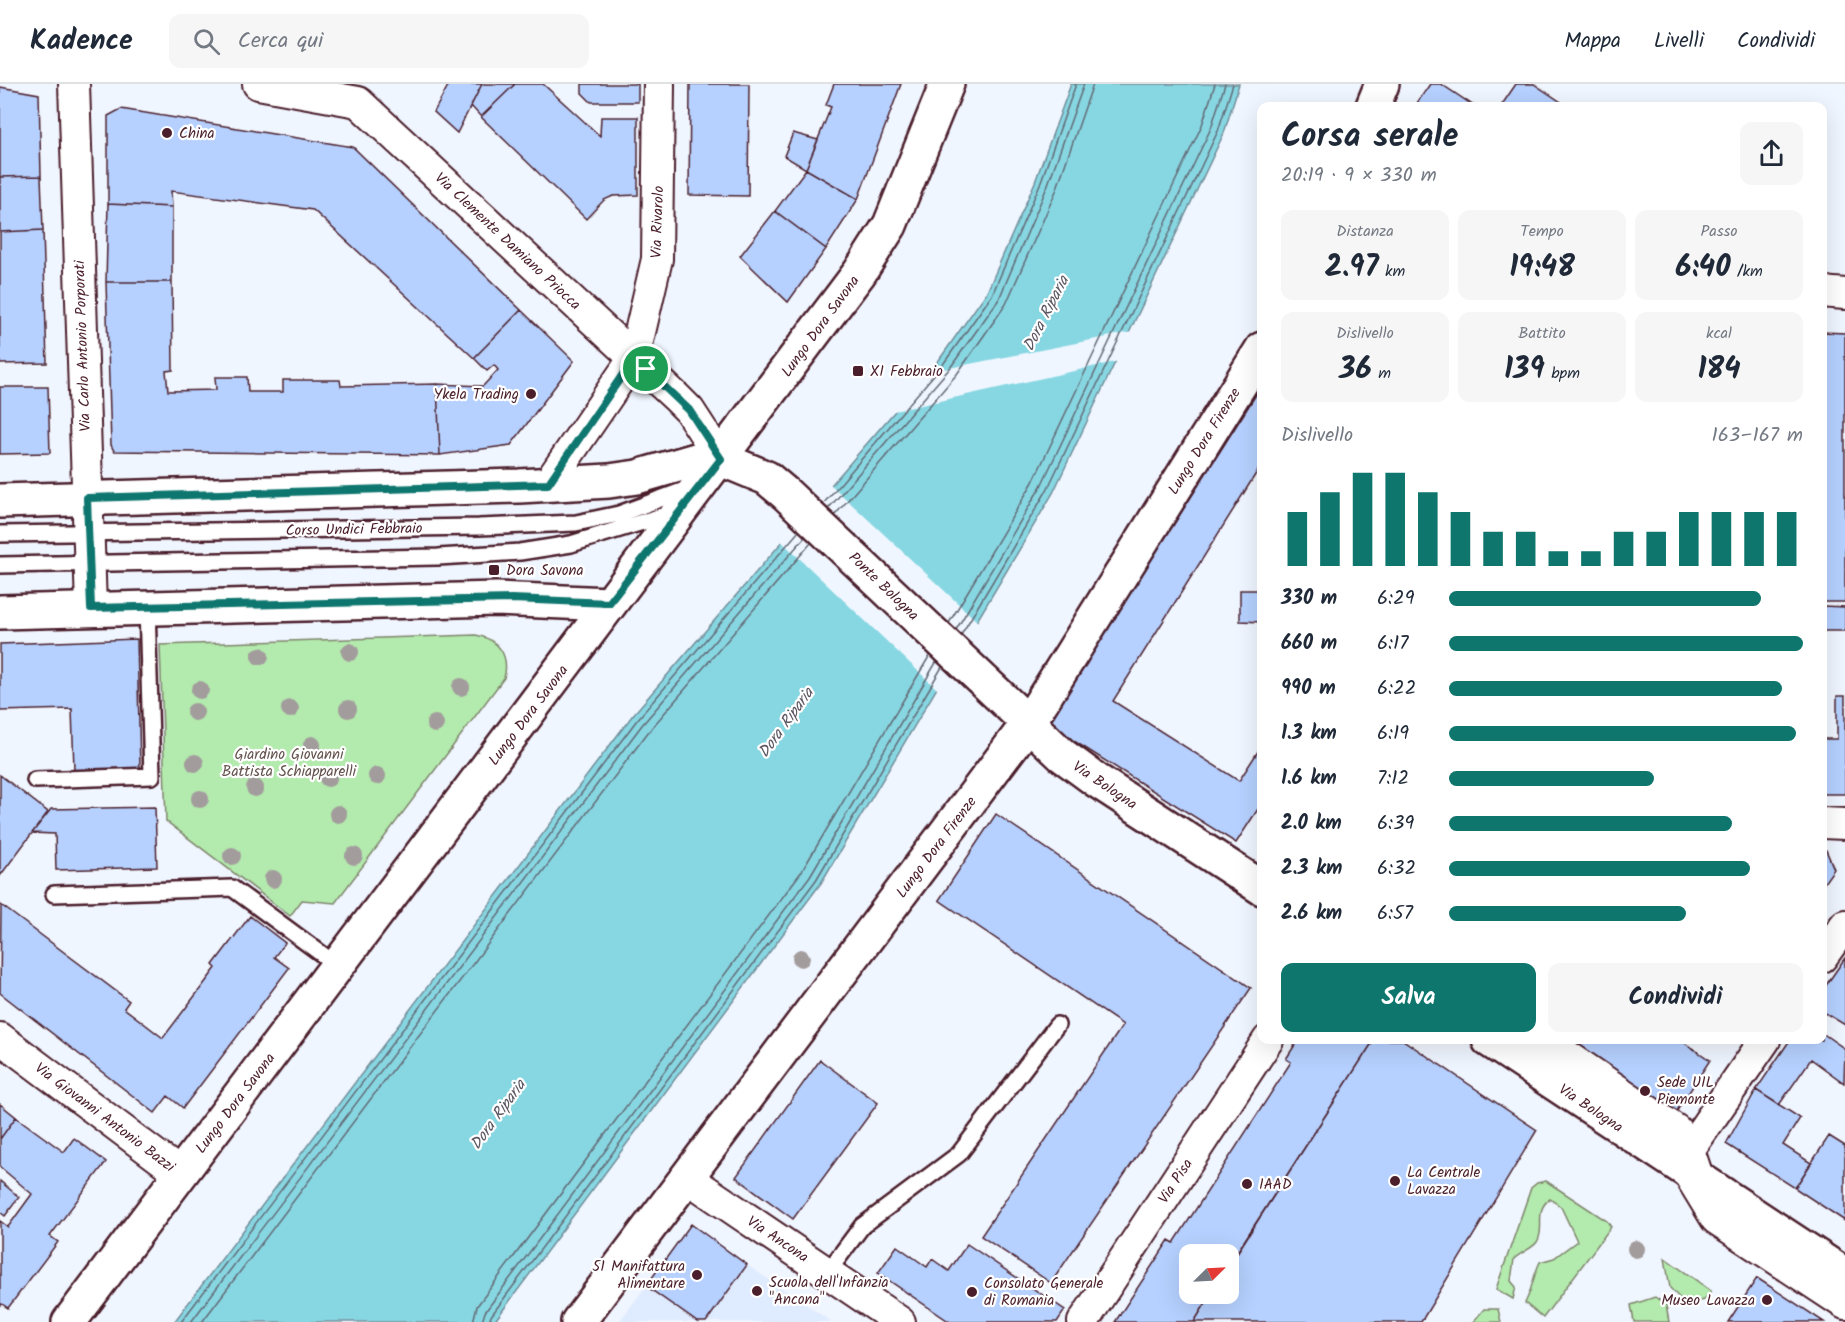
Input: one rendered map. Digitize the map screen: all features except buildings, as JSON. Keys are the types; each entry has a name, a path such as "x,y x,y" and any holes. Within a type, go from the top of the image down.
{"street":[{"name":"Via Carlo Antonio Porporati","path":"74,84 91,608"},
{"name":"Via Clemente Damiano Priocca","path":"258,84 359,93 689,410 711,472"},
{"name":"Via Rivarolo","path":"634,358 657,259 659,84"},
{"name":"Lungo Dora Savona","path":"69,1322 860,272 890,225 947,84"},
{"path":"1374,102 1382,84"},
{"path":"1827,292 1845,294"},
{"name":"Lungo Dora Firenze","path":"578,1322 1027,725 1257,357"},
{"path":"548,484 634,358"},
{"path":"0,501 548,484 637,477 699,459 711,472"},
{"name":"Ponte Bologna","path":"711,472 766,478 804,510 964,663"},
{"path":"0,612 512,599 609,603"},
{"name":"Via Bologna","path":"964,663 1027,725 1096,780 1257,882"},
{"path":"1827,823 1845,824"},
{"path":"1827,950 1845,925"},
{"name":"Via Giovanni Antonio Bazzi","path":"0,1038 181,1174"},
{"name":"Via Pisa","path":"1083,1322 1265,1044"},
{"name":"Via Bologna","path":"1497,1044 1689,1167 1845,1275"},
{"path":"1689,1167 1763,1044"},
{"name":"Via Bologna","path":"1689,1167 1716,1219 1845,1304"},
{"name":"Via Ancona","path":"686,1177 900,1322"}],"lane":[{"name":"Corso Undici Febbraio","path":"0,565 89,547 576,523 619,514 711,472"},
{"name":"Corso Undici Febbraio","path":"0,534 89,547 438,557 510,553 572,544 680,510"},
{"path":"35,780 152,776 147,607"},
{"path":"54,894 232,888 339,966"},
{"path":"827,1273 862,1226 959,1154 1057,1025"}],"shaded area":[{"name":"Scuola dell'Infanzia \"Ancona\"","path":"747,1265 832,1322 706,1322"},
{"path":"646,1286 697,1322 619,1322"}],"green space":[{"name":"Giardino Giovanni Battista Schiapparelli","path":"476,635 496,644 504,655 504,678 335,903 302,900 290,916 166,821 160,645"},
{"path":"1546,1181 1607,1221 1611,1227 1543,1318 1525,1303 1540,1262 1554,1258 1577,1241 1561,1207 1550,1199 1542,1209 1537,1242 1514,1259 1511,1281 1516,1287 1513,1299 1496,1289 1531,1188 1537,1183"},
{"path":"1665,1258 1711,1291 1704,1300 1686,1305 1670,1288"},
{"path":"1655,1297 1666,1305 1669,1322 1634,1322 1631,1305"},
{"path":"1484,1309 1498,1309 1501,1322 1473,1322"}],"water":[{"name":"Dora Riparia","path":"1071,84 1239,84 1224,133 1053,493 821,883 494,1322 174,1322 632,716 939,360 987,292 1035,182"}],"pier":[{"path":"1132,332 1119,361 890,412 924,373"},
{"path":"829,483 979,623 938,690 780,540"}],"place":[{"name":"China","path":"167,133"},
{"name":"XI Febbraio","path":"858,371"},
{"name":"Ykela Trading","path":"531,394"},
{"name":"Dora Savona","path":"494,570"},
{"name":"Sede UIL Piemonte","path":"1645,1091"},
{"name":"La Centrale Lavazza","path":"1395,1181"},
{"name":"IAAD","path":"1247,1184"},
{"name":"51 Manifattura Alimentare","path":"697,1275"},
{"name":"Scuola dell'Infanzia \"Ancona\"","path":"757,1291"},
{"name":"Consolato Generale di Romania","path":"972,1292"},
{"name":"Museo Lavazza","path":"1767,1300"}],"route":[{"path":"634,358 646,369 689,410 721,459 609,603 512,599 91,608 87,498 548,484 634,358"}]}
